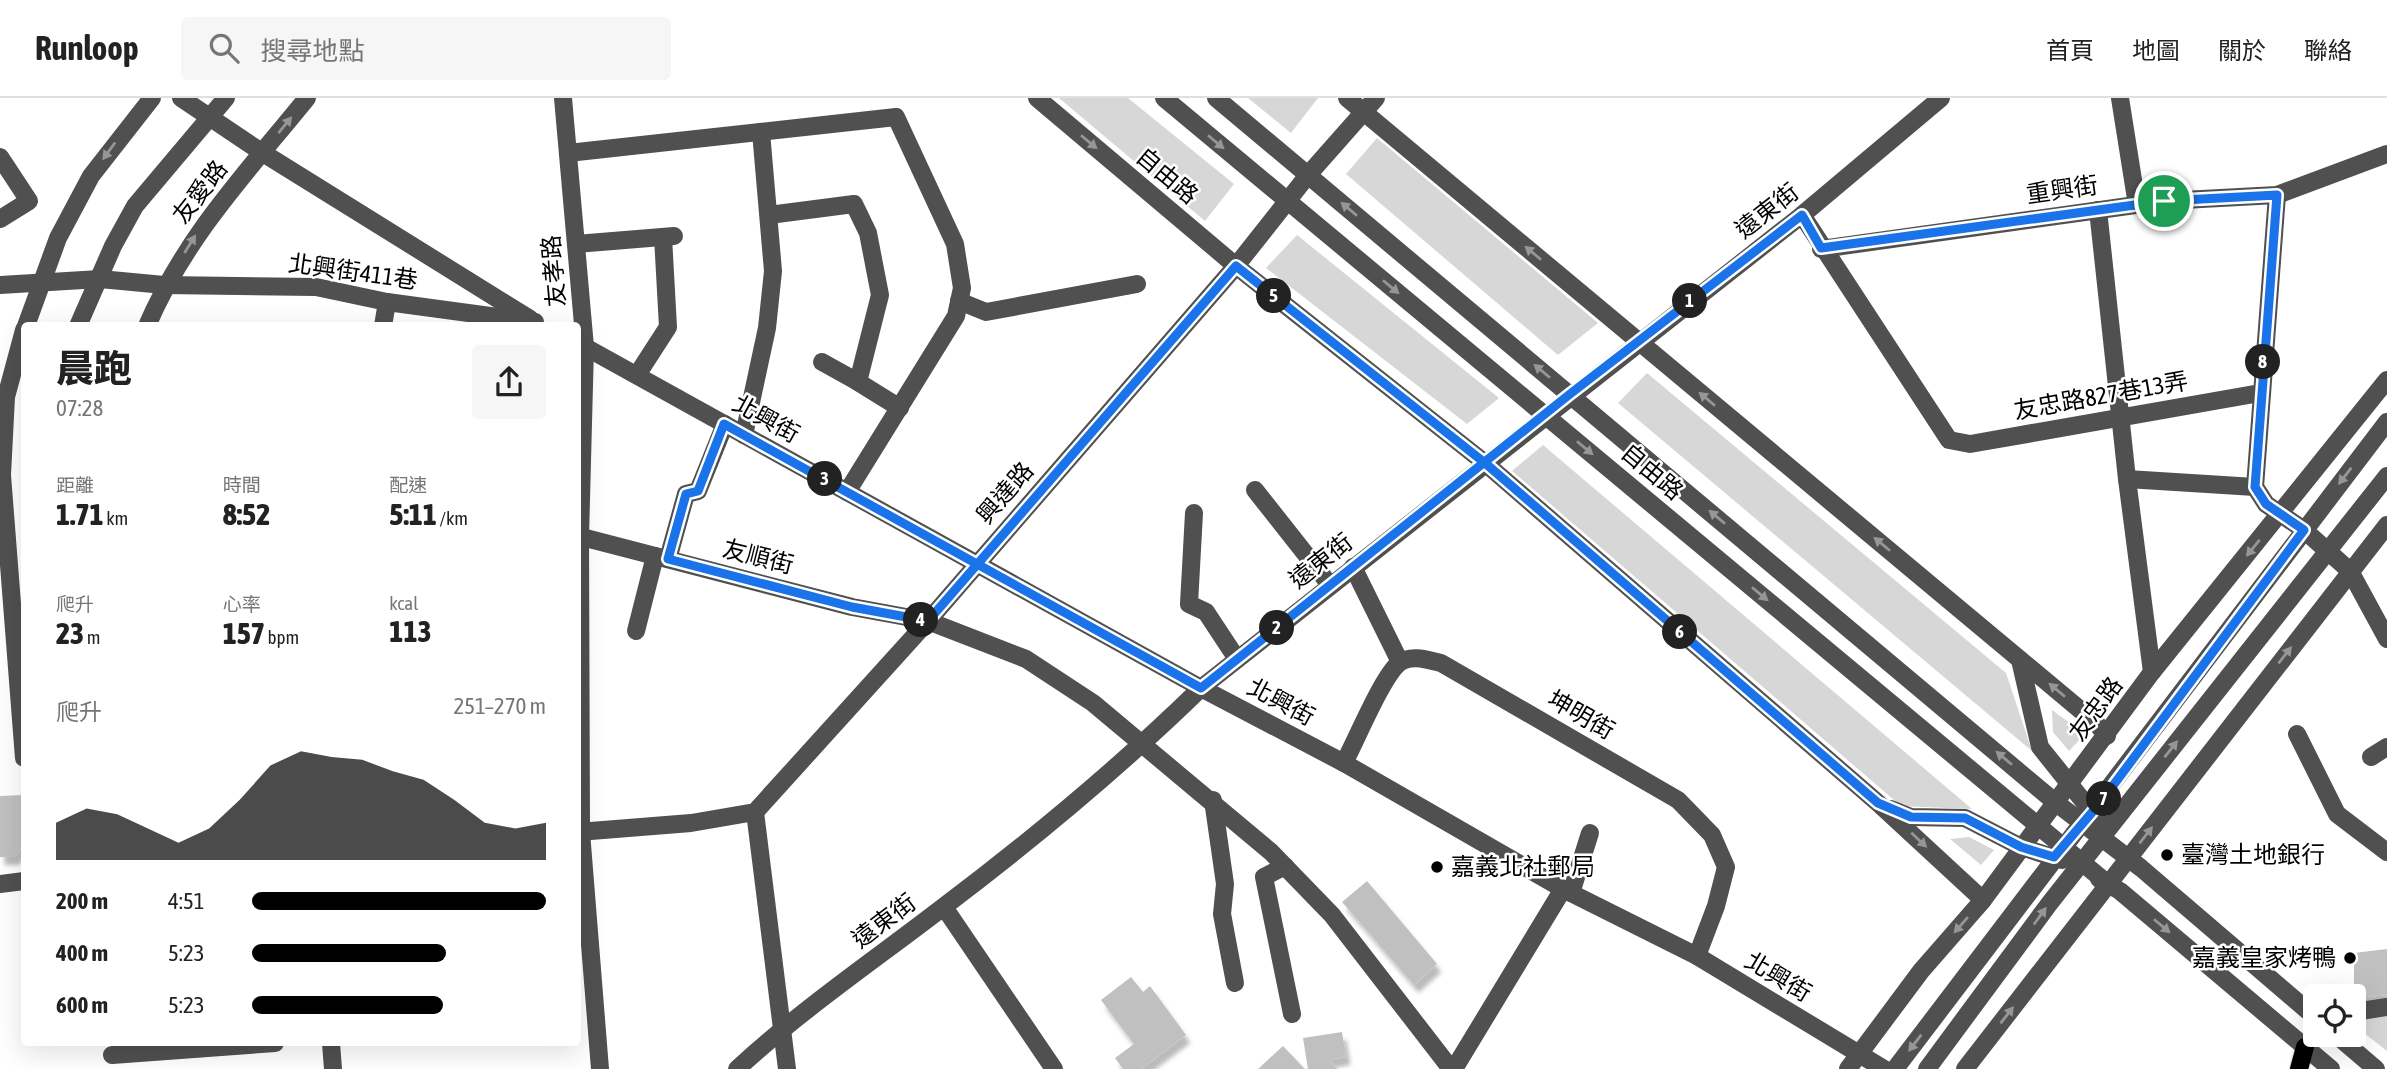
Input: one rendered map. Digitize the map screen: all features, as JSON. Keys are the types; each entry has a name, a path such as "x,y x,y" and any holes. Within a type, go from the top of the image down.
{"main road":[{"path":"2299,1069 2305,1047"}],"street":[{"path":"27,322 58,238 91,176 152,98"},
{"path":"181,98 263,153 535,322"},
{"name":"友愛路","path":"80,322 113,246 135,206 226,98"},
{"name":"友愛路","path":"149,322 164,285 203,223 307,98"},
{"name":"友孝路","path":"564,98 580,322"},
{"name":"自由路","path":"1037,98 1236,266 1485,463 1878,803 1983,900"},
{"name":"自由路","path":"1164,98 2038,824 2059,852 2108,884 2303,1044"},
{"name":"自由路","path":"1216,98 2056,802 2087,818 2128,858 2303,1007"},
{"path":"1347,98 2020,660 2107,736"},
{"name":"興達路","path":"755,812 928,621 1236,266 1308,175 1377,98"},
{"name":"遠東街","path":"737,1069 783,1027 944,906 1144,743 1201,688 1546,416 1570,394 1802,215 1941,98"},
{"path":"2120,98 2137,205"},
{"path":"568,153 896,117 955,244 962,288 956,316 848,492"},
{"path":"744,435 766,328 772,282 761,132"},
{"name":"重興街","path":"1821,248 2137,205 2277,195 2387,154"},
{"path":"0,157 29,201 0,219"},
{"path":"2277,195 2255,487 2266,504 2304,530 2350,571 2387,639"},
{"path":"769,215 854,204 868,233 880,295 858,382"},
{"path":"2098,210 2126,479 2152,672"},
{"path":"1802,215 1821,248"},
{"path":"576,244 669,237 668,327 636,375"},
{"name":"友忠路827巷13弄","path":"1821,248 1949,440 1970,444 2260,393"},
{"name":"北興街411巷","path":"0,285 41,285 100,279 164,285 316,287 509,322"},
{"path":"959,301 986,312 1137,284"},
{"path":"384,322 387,302"},
{"path":"21,340 3,396 2,475 21,719"},
{"name":"北興街","path":"581,345 1201,688 1344,763 1567,891 1697,956 1854,1062 1884,1069"},
{"path":"822,362 900,408"},
{"name":"友忠路","path":"1854,1062 1921,971 1983,900 2152,672 2387,380"},
{"path":"1895,1069 2387,422"},
{"path":"636,631 686,494 698,491 724,424"},
{"path":"1927,1069 2081,865 2387,476"},
{"path":"2126,479 2255,487"},
{"path":"1255,490 1330,585"},
{"path":"1194,513 1189,604 1206,612 1237,660"},
{"path":"1965,1069 2387,525"},
{"name":"友順街","path":"581,538 852,607 928,621 1026,660 1093,703 1144,743 1213,800 1285,866 1332,915 1452,1069"},
{"path":"1344,763 1389,677 1400,662 1353,567"},
{"name":"坤明街","path":"1400,662 1416,658 1441,663 1678,800 1712,835 1726,867 1716,906 1697,956"},
{"name":"自由路","path":"2020,660 2040,747 2070,785 2087,818"},
{"path":"2297,734 2337,814 2387,852"},
{"path":"2371,757 2387,747"},
{"path":"1213,800 1225,884 1222,914 1236,983"},
{"name":"自由路","path":"1878,803 1911,817 1965,818 2021,847 2059,852"},
{"path":"581,832 691,823 755,812 787,1069"},
{"path":"1452,1069 1567,891 1590,833"},
{"path":"1285,866 1265,877 1292,1014"},
{"path":"0,884 21,881"},
{"name":"友孝路","path":"581,883 586,1012 600,1069"},
{"path":"944,906 1054,1069"},
{"path":"2366,1010 2387,1007"},
{"path":"112,1056 237,1046"},
{"path":"331,1046 333,1069"},
{"name":"自由路","path":"2306,1047 2331,1069"},
{"path":"2350,1047 2376,1069"}],"shaded area":[{"path":"1059,98 1128,98 1234,184 1205,221"},
{"path":"1248,98 1318,98 1291,133"},
{"path":"1377,138 1598,323 1558,355 1346,174"},
{"path":"1297,235 1499,398 1467,424 1266,268"},
{"path":"1647,373 2006,673 2032,751 1618,403"},
{"path":"1543,445 1972,809 1901,806 1512,471"},
{"path":"2052,710 2085,734 2069,751 2053,732"},
{"path":"1969,837 1994,850 1981,865 1950,839"},
{"path":"2387,1014 2387,1051 2366,1034 2366,1019"}],"building":[{"path":"21,795 21,848 15,857 0,857 0,796"},
{"path":"1367,881 1437,964 1414,985 1342,902"},
{"path":"2387,949 2387,995 2366,997 2366,984 2354,984 2354,953"},
{"path":"1131,977 1143,992 1150,986 1186,1035 1141,1069 1123,1069 1115,1058 1134,1044 1101,1000"},
{"path":"1342,1032 1346,1057 1329,1060 1337,1069 1308,1069 1303,1038"},
{"path":"1283,1046 1305,1069 1258,1069"}],"place":[{"name":"臺灣土地銀行","path":"2167,855"},
{"name":"嘉義北社郵局","path":"1437,867"},
{"name":"嘉義皇家烤鴨","path":"2350,958"}],"route":[{"path":"2164,201 1821,248 1802,215 1570,394 1546,416 1485,463 1201,688 975,564 724,424 698,491 686,494 668,559 852,607 928,621 975,564 1236,266 1485,463 1878,803 1911,817 1965,818 1989,828 2021,847 2054,857 2100,803 2304,530 2266,504 2255,487 2277,195 2164,201"}]}
